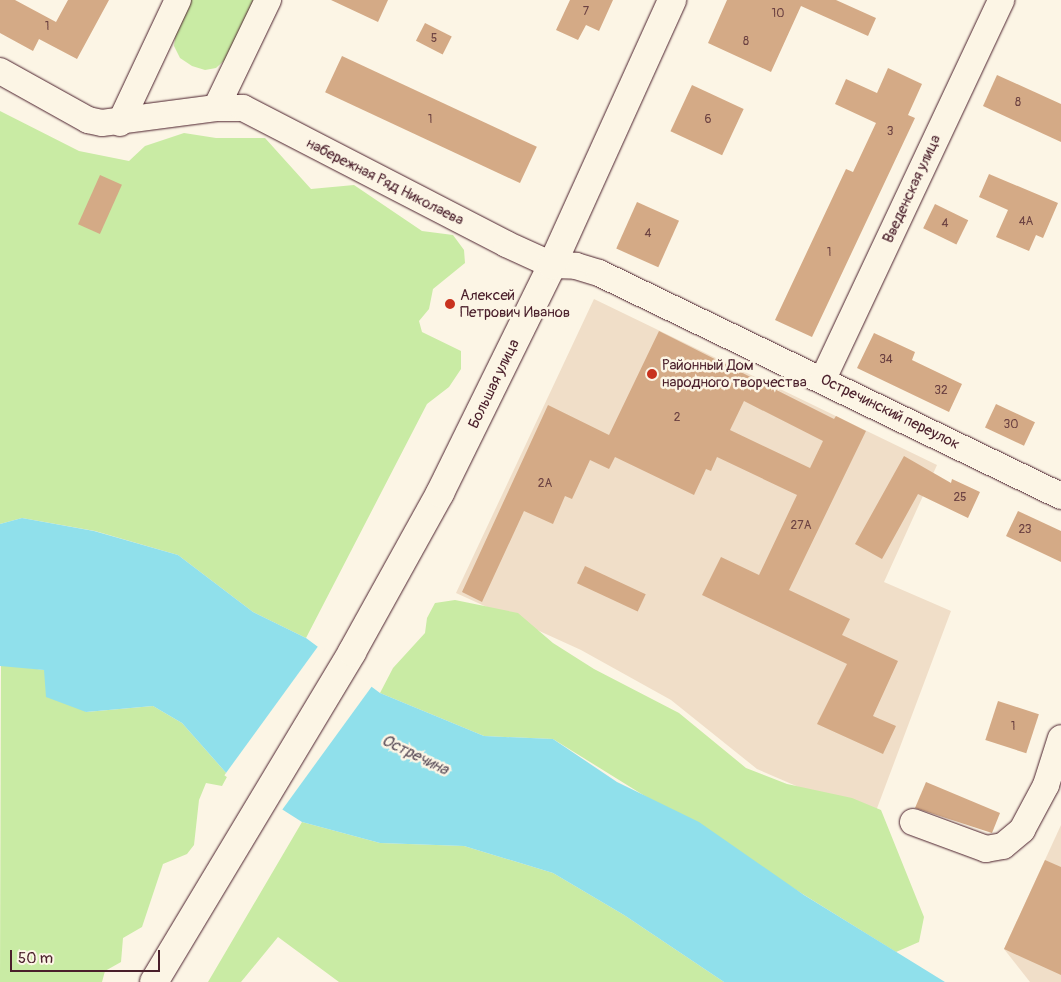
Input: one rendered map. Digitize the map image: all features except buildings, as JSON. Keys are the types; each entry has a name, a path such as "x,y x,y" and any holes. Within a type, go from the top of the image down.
{"main road":[{"name":"Большая улица","path":"154,982 264,803 352,652 440,493 552,265 672,0"}],"street":[{"path":"120,123 178,0"},
{"path":"216,108 268,0"},
{"name":"Введенская улица","path":"823,379 1001,0"},
{"name":"набережная Ряд Николаева","path":"0,71 88,120 120,123 216,108 243,108 552,265"},
{"name":"Остречинский переулок","path":"552,265 576,266 599,273 823,379 1061,496"},
{"path":"913,822 986,849 1003,846 1022,830 1046,785 1061,738"}],"shaded area":[{"path":"594,299 937,465 884,582 951,611 873,819 757,769 671,700 581,650 456,593"},
{"path":"1061,825 1061,982 1030,982 1004,949"}],"green space":[{"path":"191,0 255,0 228,57 216,68 205,70 192,66 180,58 174,46 176,31"},
{"path":"0,111 79,151 129,161 145,146 184,133 216,138 265,138 311,189 354,185 422,231 453,235 464,250 465,263 433,289 429,309 419,321 422,332 461,351 461,369 449,387 427,404 306,638 253,612 178,555 95,531 22,518 0,524"},
{"path":"455,600 518,613 553,643 594,669 679,713 746,768 787,784 852,798 881,810 924,917 919,942 896,952 553,739 484,736 380,693 393,668 425,633 427,618 435,603"},
{"path":"1,664 44,670 86,712 153,706 182,723 228,775 222,786 206,783 199,800 194,845 187,854 163,864 142,927 123,938 121,962 105,971 102,982 0,982"},
{"path":"302,822 380,843 464,846 553,873 624,915 724,982 339,982 278,937 241,982 208,982"}],"water":[{"name":"Остречина","path":"22,518 94,531 178,555 253,612 306,638 380,693 484,736 553,739 617,782 699,822 804,895 945,982 724,982 624,915 553,873 464,846 380,843 302,822 228,775 182,723 153,706 86,712 46,697 44,670 0,666 0,524"}],"pier":[{"path":"319,645 373,684 279,815 224,775"}],"place":[{"name":"Алексей Петрович Иванов","path":"450,304"},
{"name":"Районный Дом народного творчества","path":"652,374"}]}
